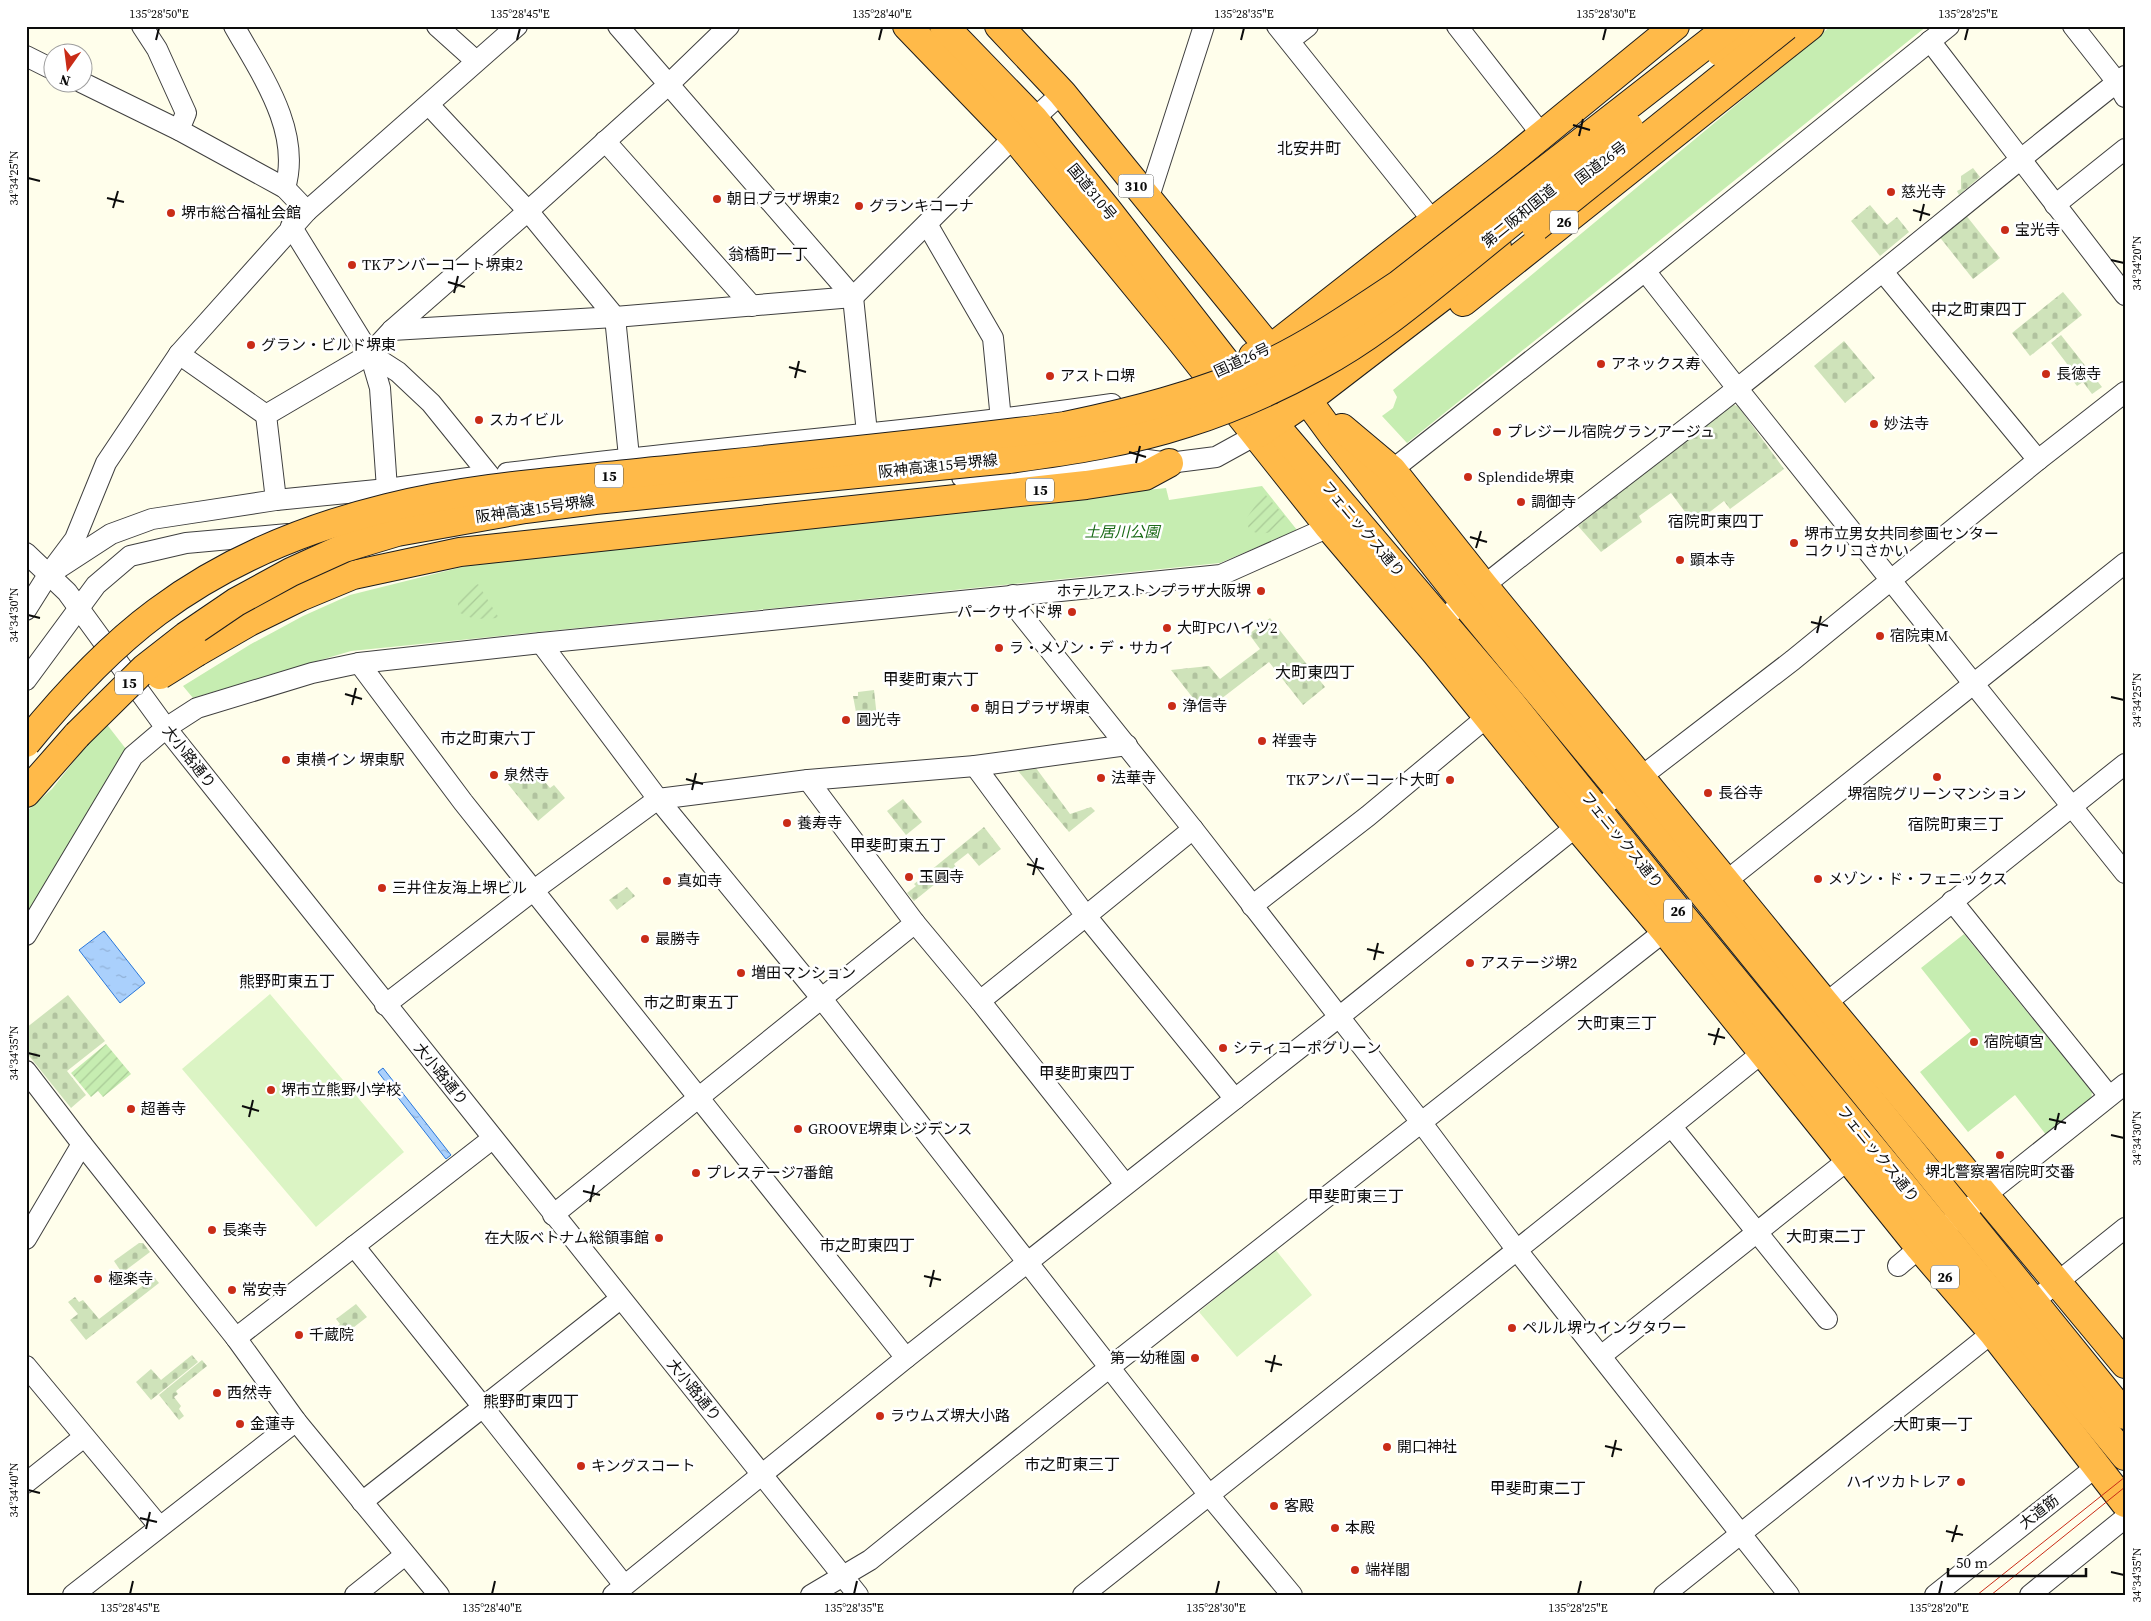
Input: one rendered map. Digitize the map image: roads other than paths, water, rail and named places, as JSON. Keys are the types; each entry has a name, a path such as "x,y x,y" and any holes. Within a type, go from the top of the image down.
{"highway":[{"path":"906,26 1024,128 1179,338 1219,371"},
{"name":"国道310号","path":"944,26 1219,371"},
{"name":"310","path":"999,26 1062,93 1148,200 1268,368"},
{"name":"国道26号","path":"1219,371 1268,368 1433,221 1675,26"},
{"path":"1268,368 1348,302 1480,211 1718,26"},
{"name":"第二阪和国道","path":"1268,368 1398,284 1730,26"},
{"name":"国道26号","path":"1309,399 1460,284 1514,230 1756,39 1780,26"},
{"path":"1460,284 1516,243 1786,26"},
{"name":"26","path":"1810,26 1756,39 1364,380 1309,399 1265,430 1329,527 1431,629 1487,717 1577,826 1674,924 1930,1240 2002,1325 2125,1456"},
{"name":"第二阪和国道","path":"1268,368 1320,366 1364,339 1756,39"},
{"name":"26","path":"1268,368 1309,399 1392,470 1474,594"},
{"name":"阪神高速15号堺線","path":"26,793 77,735 144,668 186,636 236,602 291,572 344,548 397,532 525,509 1070,451 1186,423 1268,368"},
{"name":"阪神高速15号堺線","path":"26,743 82,678 119,643 158,611 200,584 244,560 337,521 398,505 512,486 1065,426 1173,401 1268,368"},
{"name":"フェニックス通り","path":"1219,371 1265,430 1431,629 1598,810 1674,924"},
{"name":"26","path":"1309,399 1332,434 1474,594 1631,784 1726,880 1825,1003 2125,1364"},
{"name":"15","path":"77,735 158,676 197,652 249,622 353,575 460,552 518,544 907,504 1145,476 1169,463"},
{"name":"フェニックス通り","path":"1631,784 1705,897 2125,1415"},
{"name":"26","path":"2002,1325 2097,1466 2125,1503"}],"street":[{"path":"142,26 157,49 186,113 179,130"},
{"path":"234,26 274,99 287,137 289,174 285,188"},
{"path":"437,26 476,61"},
{"path":"26,610 48,575 75,539 106,463 179,354 291,226 517,26"},
{"path":"618,26 853,297 867,433"},
{"path":"266,414 370,354 392,330 668,85 729,26"},
{"path":"1148,200 1204,26"},
{"path":"1308,26 1284,33 1433,221"},
{"path":"1458,26 1542,135"},
{"path":"1392,470 1645,271 1949,26"},
{"path":"1431,629 1883,272 2020,159 2122,85 2073,26"},
{"path":"1930,41 2125,295"},
{"path":"26,56 42,64"},
{"path":"92,87 179,130 285,188 307,211"},
{"path":"392,330 615,316 853,297 1062,93"},
{"path":"429,105 528,211 615,316 629,457"},
{"path":"605,141 752,306"},
{"path":"2055,205 2125,149"},
{"path":"927,224 993,338 1001,420"},
{"path":"291,226 370,354 380,388 387,489"},
{"path":"1645,271 2125,874"},
{"path":"1883,272 2038,460"},
{"path":"179,354 266,414 276,500"},
{"path":"370,354 398,372 431,403 490,476"},
{"path":"48,575 111,534 152,519 276,500 387,489 629,457 1001,420 1146,399 1219,371"},
{"path":"354,1246 483,1407 618,1590 906,1358 1339,1017 1577,826 1794,660 2038,460 2125,392"},
{"path":"26,680 96,585 130,556 186,544 486,515 1066,468 1140,459 1169,463 1216,457 1265,430"},
{"path":"26,935 133,756 166,728 197,708 312,673 359,663 1221,575 1329,527"},
{"name":"大小路通り","path":"26,553 67,592 80,608 166,728 385,1005 858,1595"},
{"path":"1705,897 2125,563"},
{"path":"1013,595 1022,614 1194,829 1252,906 1422,1122 1516,1249 1789,1595"},
{"path":"541,643 658,799 822,999 1209,1494 1292,1595"},
{"path":"359,663 463,802 906,1358"},
{"path":"1252,906 1368,816 1487,717"},
{"path":"385,1005 534,890 658,799 808,780 974,766 1127,745"},
{"path":"1083,1595 1516,1249 1672,1127 1952,900 2125,764"},
{"path":"974,766 1086,916 1235,1099"},
{"path":"808,780 915,923 980,1001 1126,1184"},
{"path":"980,1001 1194,829"},
{"path":"1952,900 2109,1096"},
{"path":"553,1215 915,923"},
{"path":"811,1595 870,1560 1110,1367 1674,924"},
{"path":"26,1071 236,1338 296,1421 439,1595"},
{"path":"1898,1266 2125,1084"},
{"path":"1672,1127 1827,1319"},
{"path":"236,1338 492,1139"},
{"path":"26,1239 82,1144"},
{"path":"1601,1356 1859,1151"},
{"path":"2034,1301 2125,1228"},
{"path":"362,1502 620,1299"},
{"path":"1664,1595 2002,1325"},
{"path":"26,1366 160,1526"},
{"path":"73,1595 296,1421"},
{"path":"26,1483 84,1437"},
{"name":"大道筋","path":"1935,1595 2097,1466"},
{"path":"2030,1595 2125,1518"},
{"path":"355,1595 405,1555"}],"water":[{"path":"104,931 145,983 120,1003 79,950"},
{"path":"383,1068 451,1155 446,1159 378,1072"}],"tram line":[{"path":"1977,1595 2125,1477"},
{"path":"1991,1595 2125,1487"}],"place":[{"name":"慈光寺","path":"1891,192"},
{"name":"朝日プラザ堺東2","path":"717,199"},
{"name":"グランキコーナ","path":"859,206"},
{"name":"堺市総合福祉会館","path":"171,213"},
{"name":"宝光寺","path":"2005,230"},
{"name":"TKアンバーコート堺東2","path":"352,265"},
{"name":"グラン・ビルド堺東","path":"251,345"},
{"name":"アネックス寿","path":"1601,364"},
{"name":"長徳寺","path":"2046,374"},
{"name":"アストロ堺","path":"1050,376"},
{"name":"スカイビル","path":"479,420"},
{"name":"妙法寺","path":"1874,424"},
{"name":"プレジール宿院グランアージュ","path":"1497,432"},
{"name":"Splendide堺東","path":"1468,477"},
{"name":"調御寺","path":"1521,502"},
{"name":"堺市立男女共同参画センター コクリコさかい","path":"1794,543"},
{"name":"顕本寺","path":"1680,560"},
{"name":"ホテルアストンプラザ大阪堺","path":"1261,591"},
{"name":"パークサイド堺","path":"1072,612"},
{"name":"大町PCハイツ2","path":"1167,628"},
{"name":"宿院東M","path":"1880,636"},
{"name":"ラ・メゾン・デ・サカイ","path":"999,648"},
{"name":"浄信寺","path":"1172,706"},
{"name":"朝日プラザ堺東","path":"975,708"},
{"name":"圓光寺","path":"846,720"},
{"name":"祥雲寺","path":"1262,741"},
{"name":"東横イン 堺東駅","path":"286,760"},
{"name":"泉然寺","path":"494,775"},
{"name":"堺宿院グリーンマンション","path":"1937,777"},
{"name":"法華寺","path":"1101,778"},
{"name":"TKアンバーコート大町","path":"1450,780"},
{"name":"長谷寺","path":"1708,793"},
{"name":"養寿寺","path":"787,823"},
{"name":"玉圓寺","path":"909,877"},
{"name":"メゾン・ド・フェニックス","path":"1818,879"},
{"name":"真如寺","path":"667,881"},
{"name":"三井住友海上堺ビル","path":"382,888"},
{"name":"最勝寺","path":"645,939"},
{"name":"アステージ堺2","path":"1470,963"},
{"name":"増田マンション","path":"741,973"},
{"name":"宿院頓宮","path":"1974,1042"},
{"name":"シティコーポグリーン","path":"1223,1048"},
{"name":"堺市立熊野小学校","path":"271,1090"},
{"name":"超善寺","path":"131,1109"},
{"name":"GROOVE堺東レジデンス","path":"798,1129"},
{"name":"堺北警察署宿院町交番","path":"2000,1155"},
{"name":"プレステージ7番館","path":"696,1173"},
{"name":"長楽寺","path":"212,1230"},
{"name":"在大阪ベトナム総領事館","path":"659,1238"},
{"name":"極楽寺","path":"98,1279"},
{"name":"常安寺","path":"232,1290"},
{"name":"ペルル堺ウイングタワー","path":"1512,1328"},
{"name":"千蔵院","path":"299,1335"},
{"name":"第一幼稚園","path":"1195,1358"},
{"name":"西然寺","path":"217,1393"},
{"name":"ラウムズ堺大小路","path":"880,1416"},
{"name":"金蓮寺","path":"240,1424"},
{"name":"開口神社","path":"1387,1447"},
{"name":"キングスコート","path":"581,1466"},
{"name":"ハイツカトレア","path":"1961,1482"},
{"name":"客殿","path":"1274,1506"},
{"name":"本殿","path":"1335,1528"},
{"name":"端祥閣","path":"1355,1570"}],"district":[{"name":"北安井町","path":"1309,148"},
{"name":"翁橋町一丁","path":"768,254"},
{"name":"中之町東四丁","path":"1979,309"},
{"name":"宿院町東四丁","path":"1716,521"},
{"name":"大町東四丁","path":"1315,672"},
{"name":"甲斐町東六丁","path":"931,679"},
{"name":"市之町東六丁","path":"488,738"},
{"name":"宿院町東三丁","path":"1956,824"},
{"name":"甲斐町東五丁","path":"898,845"},
{"name":"熊野町東五丁","path":"287,981"},
{"name":"市之町東五丁","path":"691,1002"},
{"name":"大町東三丁","path":"1617,1023"},
{"name":"甲斐町東四丁","path":"1087,1073"},
{"name":"甲斐町東三丁","path":"1356,1196"},
{"name":"大町東二丁","path":"1826,1236"},
{"name":"市之町東四丁","path":"867,1245"},
{"name":"熊野町東四丁","path":"531,1401"},
{"name":"大町東一丁","path":"1933,1424"},
{"name":"市之町東三丁","path":"1072,1464"},
{"name":"甲斐町東二丁","path":"1538,1488"}],"park label":[{"name":"土居川公園","path":"1122,532"}]}
